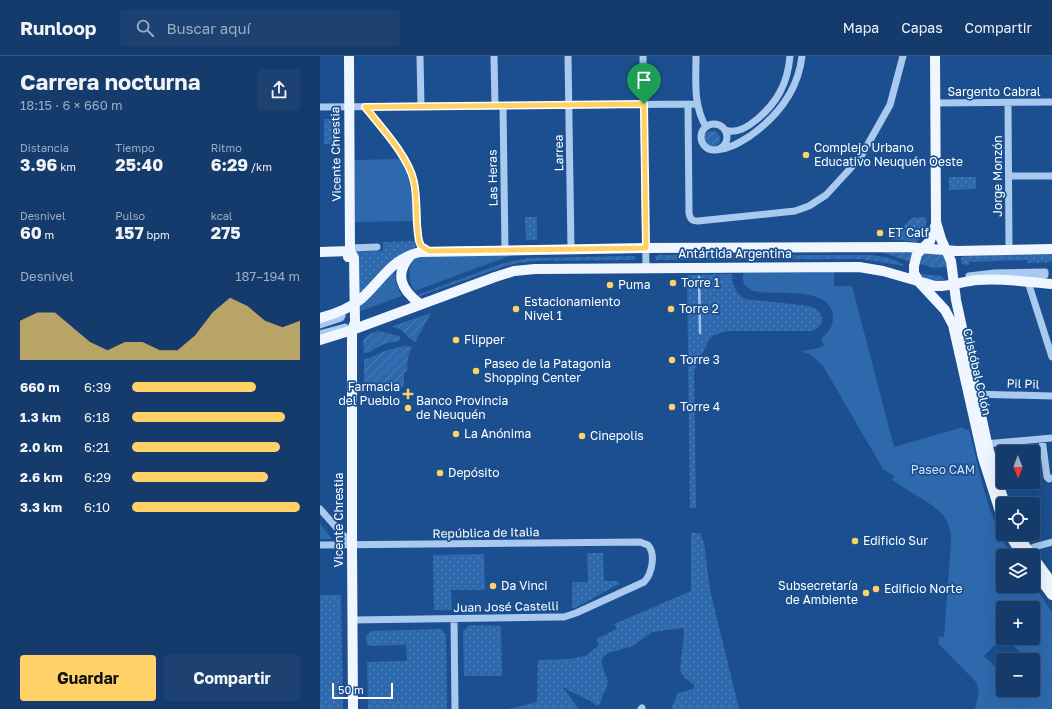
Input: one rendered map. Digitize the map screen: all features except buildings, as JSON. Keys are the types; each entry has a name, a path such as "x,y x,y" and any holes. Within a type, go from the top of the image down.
{"main road":[{"name":"Vicente Chrestia","path":"349,56 350,250 348,258 352,306 349,324 352,330 353,709"},
{"name":"Cristóbal Colón","path":"935,56 936,222 952,265 973,394 984,444 986,469 996,500"},
{"name":"Cristóbal Colón","path":"936,222 931,239 917,254 914,274 919,282 945,310 953,325 973,394"},
{"name":"Antártida Argentina","path":"412,254 429,251 646,248 906,247 947,251 1052,249"},
{"path":"320,252 350,250"},
{"path":"320,320 352,306 366,294 392,266 412,254"},
{"path":"412,254 403,266 401,276 406,292 420,304"},
{"name":"Antártida Argentina","path":"320,339 352,330 495,277 540,268 863,268 883,271 935,286 955,288"},
{"path":"955,288 969,280 997,280 1052,284"},
{"name":"Cristóbal Colón","path":"984,444 1003,497"},
{"path":"1016,541 1023,549"},
{"path":"1040,568 1052,583"},
{"path":"1040,579 1052,595"}],"street":[{"path":"420,56 421,106"},
{"path":"494,56 495,106"},
{"name":"Larrea","path":"568,56 571,249"},
{"path":"643,56 646,268"},
{"path":"696,56 697,104 700,116 706,127"},
{"path":"790,56 786,76 780,92 767,109 750,124 734,132 725,130 718,125 710,125 706,127 701,134 702,143 708,149 716,150 734,146 758,130 775,115 788,98 798,77 802,56"},
{"path":"688,104 689,213 691,219 698,221 795,211 809,206 821,199 860,158 890,105 903,56"},
{"path":"780,92 788,98"},
{"name":"Sargento Cabral","path":"936,103 1052,102"},
{"name":"Jorge Monzón","path":"1008,103 1010,250"},
{"path":"320,107 697,104"},
{"name":"Las Heras","path":"503,106 505,250"},
{"path":"365,107 400,152 410,169 415,188 419,241 421,246 429,251"},
{"path":"716,150 720,149 726,143 727,138 725,130"},
{"path":"1009,176 1052,176"},
{"path":"350,250 377,247"},
{"path":"1038,272 1045,272 1045,275 969,276 991,273 1038,272"},
{"path":"1028,282 1052,357"},
{"path":"320,320 340,315 342,316 341,318 320,324"},
{"path":"320,334 344,327 346,328 345,331 320,339"},
{"name":"Pil Pil","path":"973,394 1052,396"},
{"path":"984,444 1052,438"},
{"path":"1042,439 1047,477 1052,478"},
{"path":"320,509 352,545"},
{"name":"República de Italia","path":"320,545 640,542 648,545 652,554 652,568 649,576"},
{"path":"1038,549 1052,542"},
{"name":"Juan José Castelli","path":"353,620 564,617 644,582 649,576"},
{"path":"454,619 454,709"}],"green space":[{"path":"324,119 332,119 337,123 337,144 324,144"},
{"path":"712,131 719,136 720,139 715,146 712,147 705,142 704,139 709,132"},
{"path":"400,159 409,181 414,221 355,222 354,160"},
{"path":"949,177 976,177 976,189 949,190"},
{"path":"525,217 537,217 537,240 526,240"},
{"path":"926,217 926,234 916,242 891,239 912,218"},
{"path":"415,241 416,247 399,255 377,274 359,294 355,251 383,251 383,242"},
{"path":"875,250 916,250 911,262"},
{"path":"520,252 415,291 409,278 411,264 417,257"},
{"path":"926,253 943,256 948,267 934,268 920,264 921,255"},
{"path":"1052,253 1052,262 1027,263 1027,260 969,262 969,265 962,264 961,258 965,256"},
{"path":"658,255 870,255 889,258 905,266 861,259 656,260 655,257"},
{"path":"635,256 636,259 633,260 536,261 519,263 505,266 423,295 417,295 504,263 528,258"},
{"name":"Paseo CAM","path":"834,270 834,286 852,286 894,447 963,427 966,430 969,429 985,495 996,524 996,541 1004,541 1008,549 996,549 996,593 1039,593 1052,612 1052,709 975,709 979,692 977,683 939,644 939,636 944,637 951,542 949,526 946,520 938,510 892,480 894,476 883,469 823,366 811,355 801,351 824,346 821,339 826,334 833,322 833,315 829,306 822,299 811,296 753,291 744,283 744,272","holes":["996,601 1040,601 1040,645 1012,645 1021,653 1040,653 1040,697 996,697 996,667 984,656 996,644"]},
{"path":"393,272 395,274 396,284 402,296 358,312 355,308"},
{"path":"732,274 735,289 739,295 745,299 809,306 818,311 821,315 822,322 820,326 811,331 727,331 714,335 709,340 694,371 696,508 690,508 687,275"},
{"path":"921,274 941,276 944,278 943,282 925,281 920,276"},
{"path":"431,313 415,342 398,328 390,327"},
{"path":"378,331 399,336 401,339 396,342 387,343 370,352 364,353 363,340 368,335"},
{"path":"404,346 412,347 408,357 407,372 404,373 404,386 396,391 364,391 364,359 387,350"},
{"path":"320,523 332,539 320,539"},
{"path":"691,533 700,533 704,543 710,590 739,709 671,709 678,693 694,688 694,685 684,677 680,670 684,632 683,628 652,632 633,646 608,653 602,658 602,665 608,682 600,704 597,706 589,700 564,687 563,688 579,709 508,709 537,702 538,660 569,659 586,656 599,645 596,639 617,629 614,624 691,591"},
{"path":"587,553 603,553 604,581 619,581 619,584 575,608 572,608 572,582 588,582"},
{"path":"484,554 485,590 451,590 452,610 434,610 433,555"},
{"path":"320,595 341,595 343,709 320,709"},
{"path":"470,625 501,626 502,676 464,676 463,631"},
{"path":"441,629 446,635 447,709 368,709 367,662 407,661 406,645 367,646 366,636 371,631"}],"waterway":[{"path":"699,277 700,333"}],"place":[{"name":"Complejo Urbano Educativo Neuquén Oeste","path":"806,155"},
{"name":"ET Calf","path":"880,233"},
{"name":"Torre 1","path":"673,283"},
{"name":"Puma","path":"610,285"},
{"name":"Estacionamiento Nivel 1","path":"516,309"},
{"name":"Torre 2","path":"671,309"},
{"name":"Flipper","path":"456,340"},
{"name":"Torre 3","path":"672,360"},
{"name":"Paseo de la Patagonia Shopping Center","path":"476,371"},
{"name":"Farmacia del Pueblo","path":"408,394"},
{"name":"Torre 4","path":"672,407"},
{"name":"Banco Provincia de Neuquén","path":"408,408"},
{"name":"La Anónima","path":"456,434"},
{"name":"Cinepolis","path":"582,436"},
{"name":"Depósito","path":"440,473"},
{"name":"Edificio Sur","path":"855,541"},
{"name":"Da Vinci","path":"493,586"},
{"name":"Edificio Norte","path":"876,589"},
{"name":"Subsecretaría de Ambiente","path":"866,593"}],"route":[{"path":"644,104 646,248 429,251 423,248 419,241 415,188 410,169 400,152 365,107 644,104"}]}
